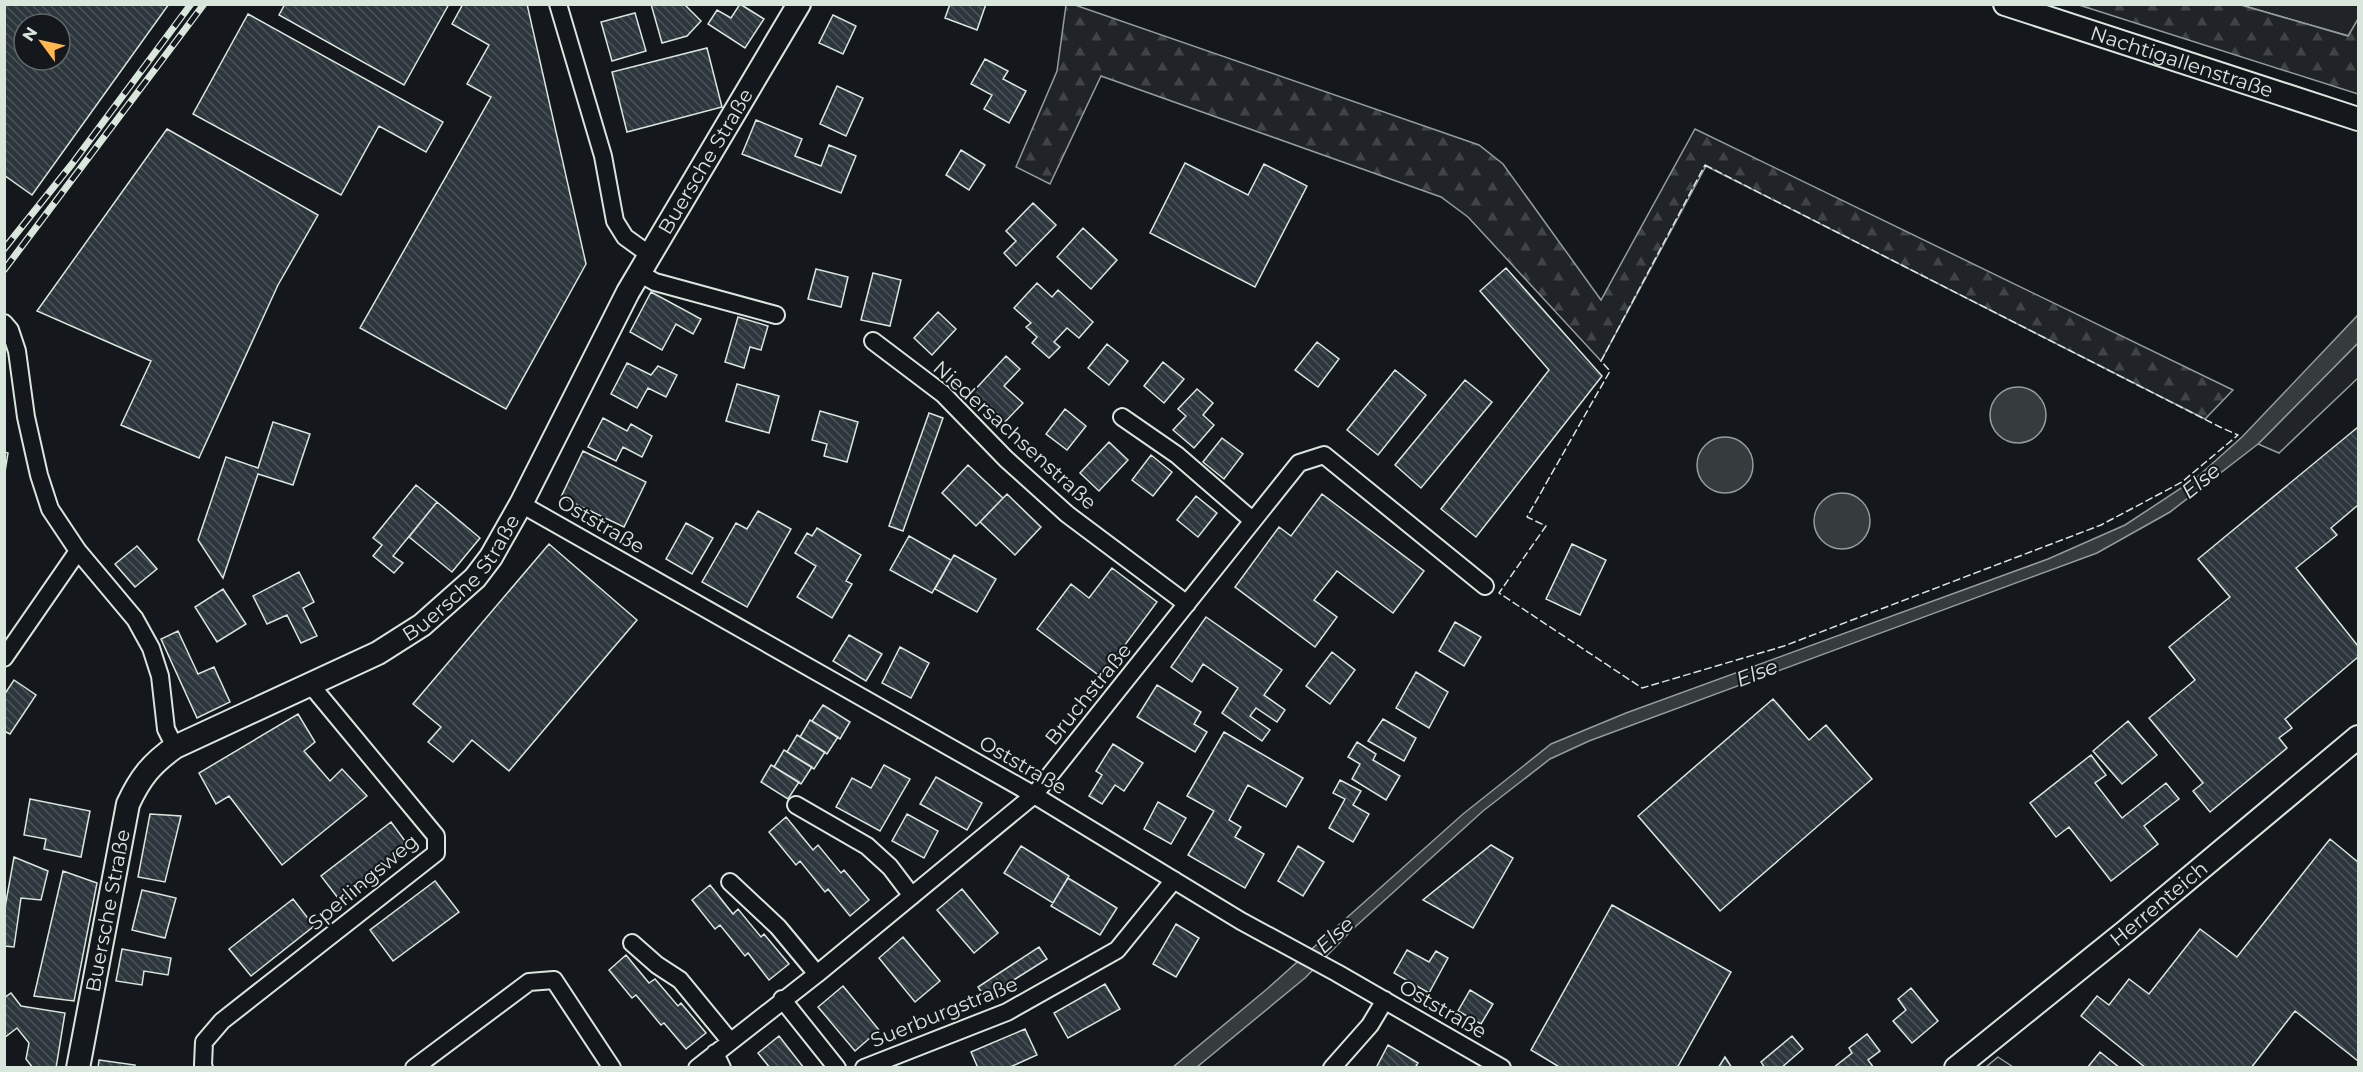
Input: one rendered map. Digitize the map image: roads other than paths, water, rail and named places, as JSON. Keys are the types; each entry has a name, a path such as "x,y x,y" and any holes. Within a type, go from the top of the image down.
{"main road":[{"name":"Buersche Straße","path":"79,1061 128,804 138,782 156,760 175,747 378,653 422,626 475,578 491,557 521,504 576,398 610,324 780,41 799,4"},
{"name":"Nachtigallenstraße","path":"2005,4 2358,119"},
{"name":"Herrenteich","path":"1956,1068 2126,931 2358,737"}],"street":[{"path":"558,4 603,156 615,221 655,282 776,315"},
{"path":"4,323 10,330 17,351 26,417 50,509 78,551 135,619 151,648 160,676 166,729 175,747"},
{"name":"Niedersachsenstraße","path":"873,341 943,394 1006,459 1067,514 1187,604"},
{"path":"1122,417 1177,455 1252,520"},
{"name":"Bruchstraße","path":"697,1068 718,1060 730,1041 817,974 1034,795 1299,463 1324,455 1485,586"},
{"name":"Oststraße","path":"521,504 1034,795 1241,921 1385,1000 1502,1068"},
{"path":"4,658 78,551"},
{"name":"Sperlingsweg","path":"204,1068 202,1065 204,1042 222,1021 436,853 436,836 310,684"},
{"path":"796,805 867,846 890,867 912,896"},
{"name":"Suerburgstraße","path":"864,1068 1007,1012 1118,950 1174,880"},
{"path":"730,882 778,927 817,974"},
{"path":"632,943 680,980 730,1041"},
{"path":"414,1068 529,982 554,980 612,1068"},
{"path":"782,999 837,1068"},
{"path":"1332,1068 1370,1024 1385,1000"}],"water":[{"name":"Else","path":"2358,315 2358,343 2258,444 2170,512 2097,553 1589,741 1550,759 1483,811 1355,927 1305,978 1197,1067 1172,1068 1267,989 1463,814 1551,744 1626,713 2048,559 2125,525 2195,479 2242,437"},
{"path":"2018,387 2029,389 2038,395 2044,404 2046,415 2044,426 2038,435 2029,441 2018,443 2007,441 1998,435 1992,426 1990,415 1992,404 1998,395 2007,389"},
{"path":"1725,437 1736,439 1745,445 1751,454 1753,465 1751,476 1745,485 1736,491 1725,493 1714,491 1705,485 1699,476 1697,465 1699,454 1705,445 1714,439"},
{"path":"1842,493 1853,495 1862,501 1868,510 1870,521 1868,532 1862,541 1853,547 1842,549 1831,547 1822,541 1816,532 1814,521 1816,510 1822,501 1831,495"}],"railway":[{"path":"4,249 72,164 191,4"},
{"path":"4,270 204,4"}]}
